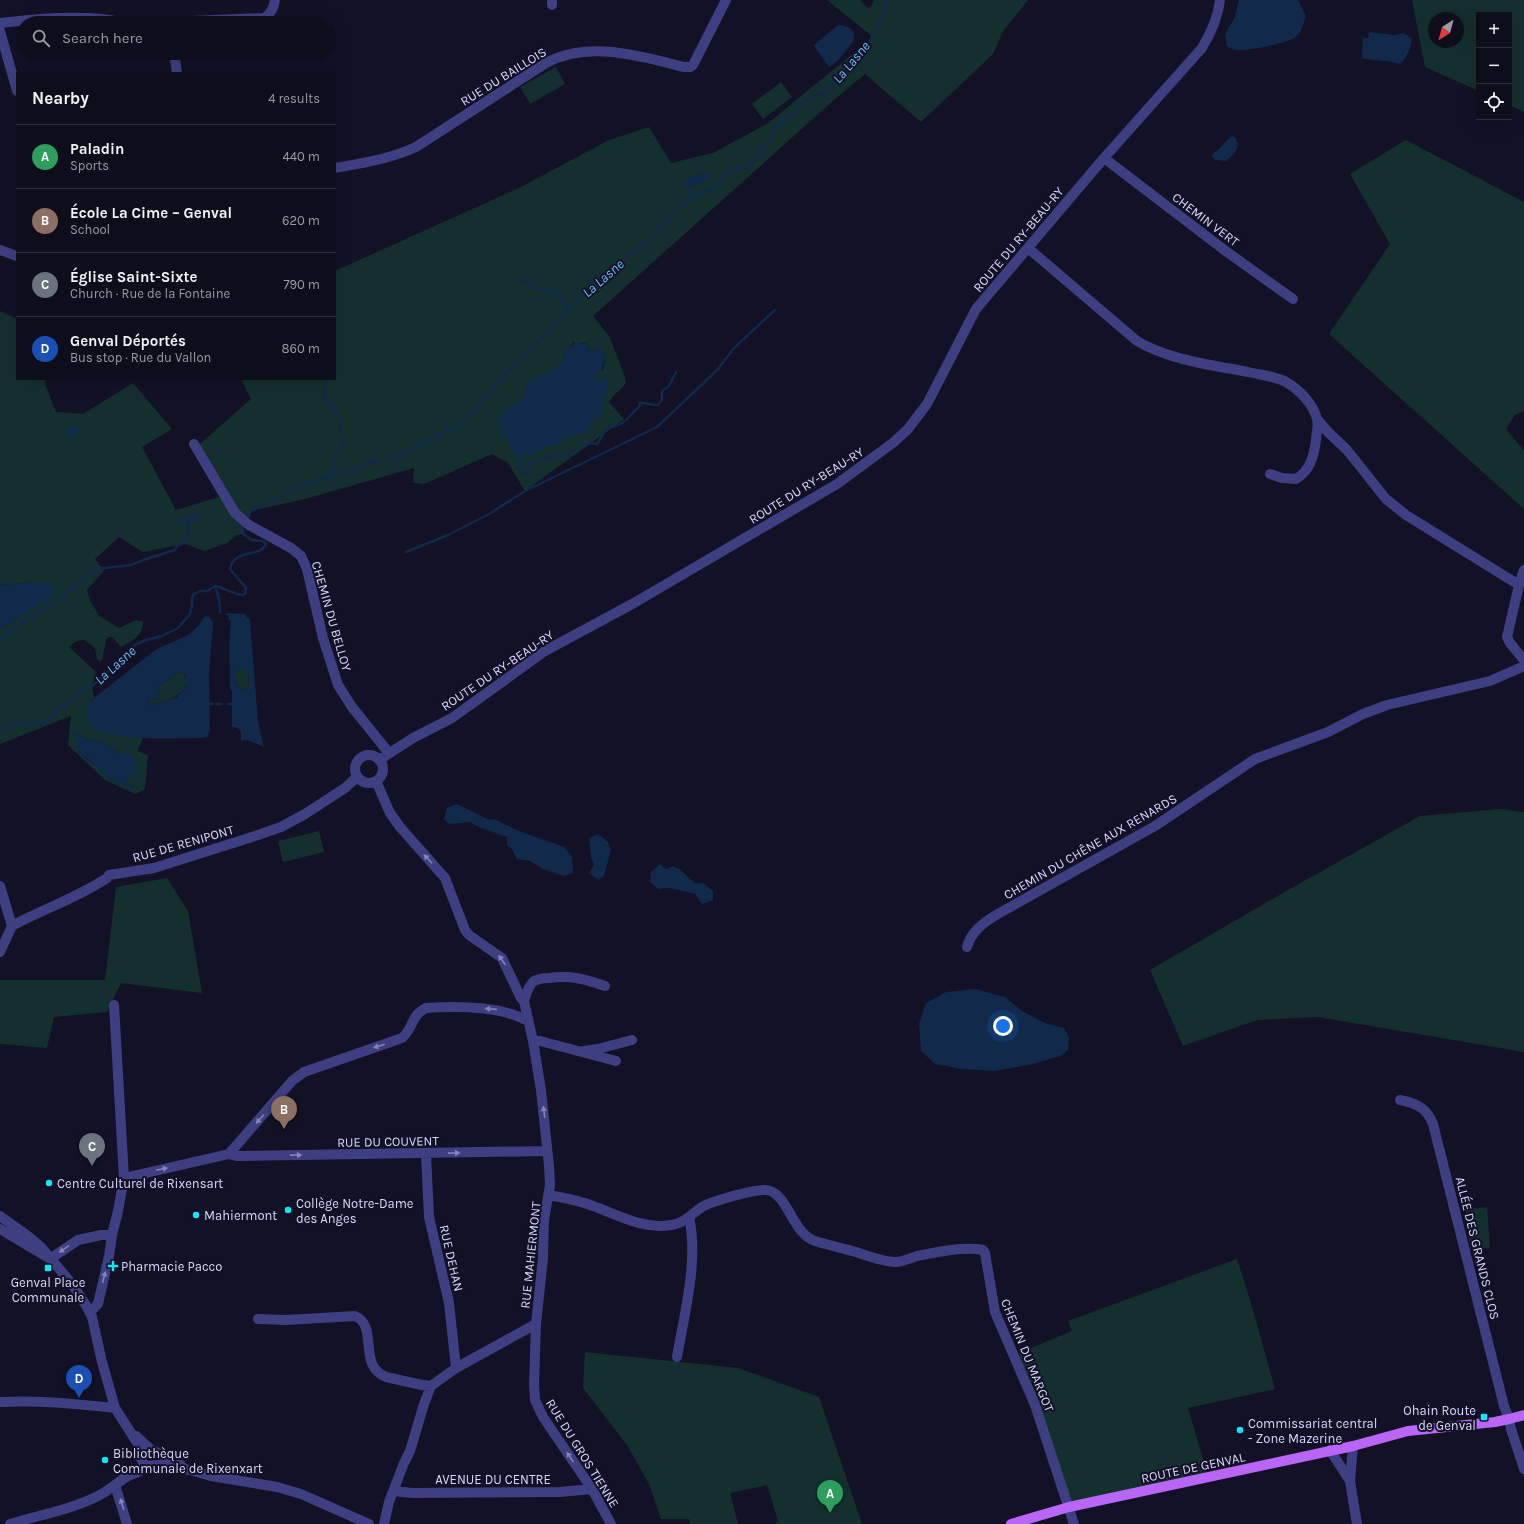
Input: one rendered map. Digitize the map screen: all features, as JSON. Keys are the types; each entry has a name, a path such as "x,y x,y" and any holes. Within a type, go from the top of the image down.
{"main road":[{"name":"ROUTE DE GENVAL","path":"1011,1524 1069,1507 1353,1446 1420,1429 1509,1419 1524,1415"}],"street":[{"path":"267,16 274,7 275,0"},
{"name":"RUE DU BAILLOIS","path":"336,168 380,160 416,147 555,58 567,55 611,51 690,67 693,65 726,0"},
{"name":"ROUTE DU RY-BEAU-RY","path":"379,760 413,738 452,718 545,651 639,601 837,484 894,442 908,429 927,404 976,309 1104,158 1202,48 1214,24 1220,0"},
{"path":"0,23 16,22"},
{"path":"0,32 16,88"},
{"path":"175,60 177,72"},
{"name":"CHEMIN VERT","path":"1104,158 1227,252 1293,300"},
{"path":"1028,248 1142,344 1161,353 1176,357 1278,378 1294,387 1305,398 1318,420 1347,450 1386,499 1406,515 1519,585"},
{"path":"0,250 16,256"},
{"path":"1270,474 1282,478 1296,479 1307,471 1312,459 1318,420"},
{"name":"CHEMIN DU BELLOY","path":"194,444 235,513 249,525 291,548 301,556 307,569 323,638 338,685 352,707 389,753"},
{"path":"1524,570 1507,637 1524,660"},
{"name":"CHEMIN DU CHÊNE AUX RENARDS","path":"967,947 969,941 981,925 996,915 1149,829 1256,759 1328,732 1363,714 1387,705 1500,678 1524,666"},
{"path":"366,755 371,755 379,760 382,771 381,775 376,781 366,782 357,777 355,768 358,759 366,755"},
{"name":"RUE DE RENIPONT","path":"12,926 24,919 81,894 103,881 109,875 154,868 258,835 281,826 305,814 345,788 357,777"},
{"name":"RUE MAHIERMONT","path":"376,781 390,813 400,828 446,878 465,930 469,935 502,958 521,998 524,1001 533,1041 545,1118 549,1166 549,1195 544,1220 543,1258 536,1324 456,1368 431,1386"},
{"path":"0,886 12,926 0,952"},
{"path":"524,1001 530,985 542,978 576,977 605,986"},
{"path":"90,1312 98,1304 124,1178 114,1005"},
{"path":"229,1154 292,1081 304,1072 402,1038 407,1032 415,1016 426,1008 500,1010 528,1020"},
{"path":"580,1051 598,1049 632,1040"},
{"path":"533,1041 540,1041 616,1061"},
{"name":"ALLÉE DES GRANDS CLOS","path":"1400,1100 1414,1103 1422,1108 1430,1117 1433,1124 1496,1377 1524,1469"},
{"name":"RUE DU COUVENT","path":"124,1178 229,1154 238,1156 547,1151"},
{"name":"RUE DEHAN","path":"426,1154 429,1217 449,1302 456,1368"},
{"name":"CHEMIN DU MARGOT","path":"689,1218 703,1206 740,1194 766,1190 779,1198 798,1227 809,1238 879,1259 896,1262 945,1251 964,1249 983,1250 985,1253 994,1312 1035,1405 1069,1507"},
{"path":"549,1195 578,1201 648,1225 671,1225 689,1218 692,1235 690,1286 677,1357"},
{"path":"0,1216 41,1247 72,1284 90,1312 115,1408 148,1458 211,1476 277,1487 301,1494 369,1524"},
{"path":"0,1229 50,1259"},
{"path":"50,1259 78,1240 101,1235 112,1235"},
{"path":"258,1319 286,1320 355,1316 360,1318 366,1325 370,1357 376,1371 386,1377 431,1386 410,1451 389,1502 384,1524"},
{"name":"RUE DU GROS TIENNE","path":"536,1324 534,1385 536,1404 546,1423 592,1489 611,1524"},
{"path":"0,1402 64,1402 115,1408"},
{"path":"1353,1446 1350,1481 1357,1524"},
{"path":"1330,1450 1350,1481"},
{"path":"10,1524 73,1506 97,1496 127,1477 148,1458"},
{"path":"115,1485 127,1524"},
{"name":"AVENUE DU CENTRE","path":"394,1491 412,1493 552,1492 592,1489"},
{"path":"1069,1507 1074,1524"}],"green space":[{"path":"827,0 860,0 868,8 871,7 874,0 1028,0 1003,31 993,54 921,122 865,74 835,99 593,316 609,336 623,371 626,383 609,402 624,419 525,491 508,463 492,454 424,484 413,483 414,468 305,499 251,511 243,525 243,534 237,535 227,543 205,551 185,544 143,552 119,537 95,559 104,571 87,590 90,600 99,616 119,628 136,620 143,622 143,627 136,638 121,647 112,637 109,637 106,640 102,660 100,661 97,660 95,648 84,640 76,641 69,647 96,672 92,686 94,698 90,701 94,727 112,734 143,738 137,751 148,755 145,789 135,794 105,780 68,745 71,716 0,744 0,630 52,595 52,585 37,582 0,585 0,311 16,319 16,380 46,380 45,384 56,412 83,414 133,383 172,429 142,447 176,510 219,497 193,450 251,399 242,380 336,380 336,271 521,187 609,140 649,127 671,163 713,153 767,124 873,37","holes":["701,174 711,178 687,188 689,178","573,342 580,344 585,343 588,350 591,351 600,349 605,355 603,370 595,373 594,377 547,374 561,364 565,358 566,349 571,347","77,733 87,740 99,740 121,754 131,755 135,758 133,760 133,771 125,780 132,785 133,788 108,778 98,767 80,754 78,751 79,742 77,739"]},
{"path":"1412,0 1524,0 1524,112 1512,106 1512,12 1476,12 1476,90 1425,67"},
{"path":"556,67 565,84 530,104 520,87"},
{"path":"781,82 792,97 763,119 752,104"},
{"path":"1406,140 1524,202 1524,411 1515,415 1506,429 1524,451 1524,509 1329,334 1390,244 1350,174"},
{"path":"240,669 248,671 249,686 243,690 237,685 235,678 235,673"},
{"path":"181,672 186,680 186,686 183,691 165,701 152,705 149,704 148,700 159,698 158,687 176,673"},
{"path":"1500,809 1524,812 1524,1052 1318,1017 1257,1020 1183,1046 1150,970 1420,816"},
{"path":"319,831 324,852 283,862 278,841"},
{"path":"167,878 188,911 202,993 121,983 107,1012 54,1017 47,1048 0,1044 0,980 105,980 116,887"},
{"path":"1487,1207 1490,1248 1470,1249 1466,1209"},
{"path":"1237,1259 1275,1389 1188,1408 1207,1472 1067,1504 1031,1399 1019,1353 1072,1331 1068,1321"},
{"path":"585,1352 738,1368 819,1397 862,1524 776,1524 778,1521 767,1485 730,1493 738,1524 690,1524 689,1519 661,1519 649,1484 627,1445 583,1388"}],"water":[{"path":"1239,0 1298,0 1306,16 1302,29 1293,39 1277,44 1249,50 1232,49 1227,46 1225,34 1235,17"},
{"path":"838,25 849,27 853,32 854,38 853,42 836,63 829,67 814,46"},
{"path":"1369,32 1395,35 1403,33 1412,38 1408,52 1400,64 1362,58 1363,38 1368,38"},
{"path":"1232,136 1235,137 1238,144 1232,156 1226,161 1216,160 1212,157 1213,153"},
{"path":"706,172 711,175 712,178 687,188 685,186 686,179"},
{"path":"576,341 581,344 587,344 588,351 600,349 605,355 601,373 595,373 594,380 596,381 602,379 609,381 606,394 602,397 603,403 599,418 591,419 590,427 588,427 586,432 568,437 557,445 546,446 529,456 515,454 510,450 510,443 502,435 499,419 501,415 509,406 517,404 527,393 524,388 525,385 542,374 544,375 556,368 562,362 568,346 571,347"},
{"path":"78,427 80,431 78,434 66,435 65,428"},
{"path":"197,515 200,517 198,520 182,524 179,523 179,519"},
{"path":"44,582 52,585 54,592 50,597 0,630 0,585"},
{"path":"227,613 244,614 250,620 258,722 264,747 247,740 241,741 241,732 238,728 232,727 232,691 230,689 229,643 231,620 229,620 228,615 226,615","holes":["240,669 248,671 249,686 243,690 235,681 235,673"]},
{"path":"208,616 213,623 209,675 210,730 207,737 129,737 102,732 90,724 87,715 90,701 154,651 190,633 197,627 204,617","holes":["176,673 183,673 186,677 186,687 177,697 152,705 149,704 148,700 159,698 158,687"]},
{"path":"75,733 87,740 99,740 121,754 131,754 135,758 134,762 138,762 136,766 137,770 134,771 135,775 131,775 125,780 132,785 133,789 108,778 87,758 80,755 76,748 79,741 73,736"},
{"path":"457,804 489,820 494,819 519,831 564,847 572,857 573,873 564,876 543,869 530,861 517,859 512,849 507,845 507,837 481,828 470,822 449,824 444,819 447,808"},
{"path":"598,834 608,842 611,850 604,876 598,880 589,873 594,865 591,857 589,838"},
{"path":"660,864 666,869 673,866 681,870 695,883 703,883 713,891 713,900 702,904 695,894 670,888 658,889 650,882 651,872"},
{"path":"975,989 1005,997 1022,1011 1045,1023 1064,1028 1069,1038 1068,1050 1060,1056 1033,1064 995,1071 962,1069 935,1064 921,1051 919,1024 926,1003 946,992"}],"waterway":[{"name":"La Lasne","path":"815,96 824,93 832,86 867,47 890,0"},
{"name":"La Lasne","path":"389,459 428,441 445,431 461,426 504,376 602,275 627,257 667,222 682,205 706,191 717,188 727,172 734,167 743,169 747,167 762,151 777,127 786,120 801,103 812,97"},
{"path":"687,188 692,199"},
{"path":"519,282 527,281 533,287 548,291 555,291 559,295 562,302 570,308"},
{"path":"406,552 448,535 489,514 525,491 657,427 718,369 734,348 775,310"},
{"path":"519,455 520,470 524,474 527,472 532,461 569,454 588,443 597,444 605,431 625,421 639,407 640,403 658,405 662,400 662,391 669,386 676,372"},
{"path":"328,380 323,393 327,402 340,419 343,442 342,449 336,455 333,467 333,477"},
{"name":"La Lasne","path":"247,519 251,511 304,484 350,471 362,465 380,460"},
{"path":"0,639 61,597 98,569 131,565 175,550 177,546 184,543 189,538 187,527 189,523"},
{"name":"La Lasne","path":"0,728 6,728 16,723 38,724 46,722 81,690 92,686 128,654 135,645 146,640 162,636 178,628 190,614 194,594 200,591 207,591 215,586 239,594 245,594 246,588 230,569 232,562 237,558 259,551 266,544 263,541 252,540 243,534 243,525"},
{"path":"215,586 219,598 220,612"},
{"path":"216,704 222,704"},
{"path":"228,704 233,704"}],"place":[{"name":"École La Cime – Genval","path":"284,1129"},
{"name":"Église Saint-Sixte","path":"92,1166"},
{"name":"Centre Culturel de Rixensart","path":"49,1183"},
{"name":"Collège Notre-Dame des Anges","path":"288,1210"},
{"name":"Mahiermont","path":"196,1215"},
{"name":"Pharmacie Pacco","path":"113,1266"},
{"name":"Genval Place Communale","path":"48,1268"},
{"name":"Genval Déportés","path":"79,1398"},
{"name":"Ohain Route de Genval","path":"1484,1417"},
{"name":"Commissariat central - Zone Mazerine","path":"1240,1430"},
{"name":"Bibliothèque Communale de Rixenxart","path":"105,1460"},
{"name":"Paladin","path":"830,1513"}]}
